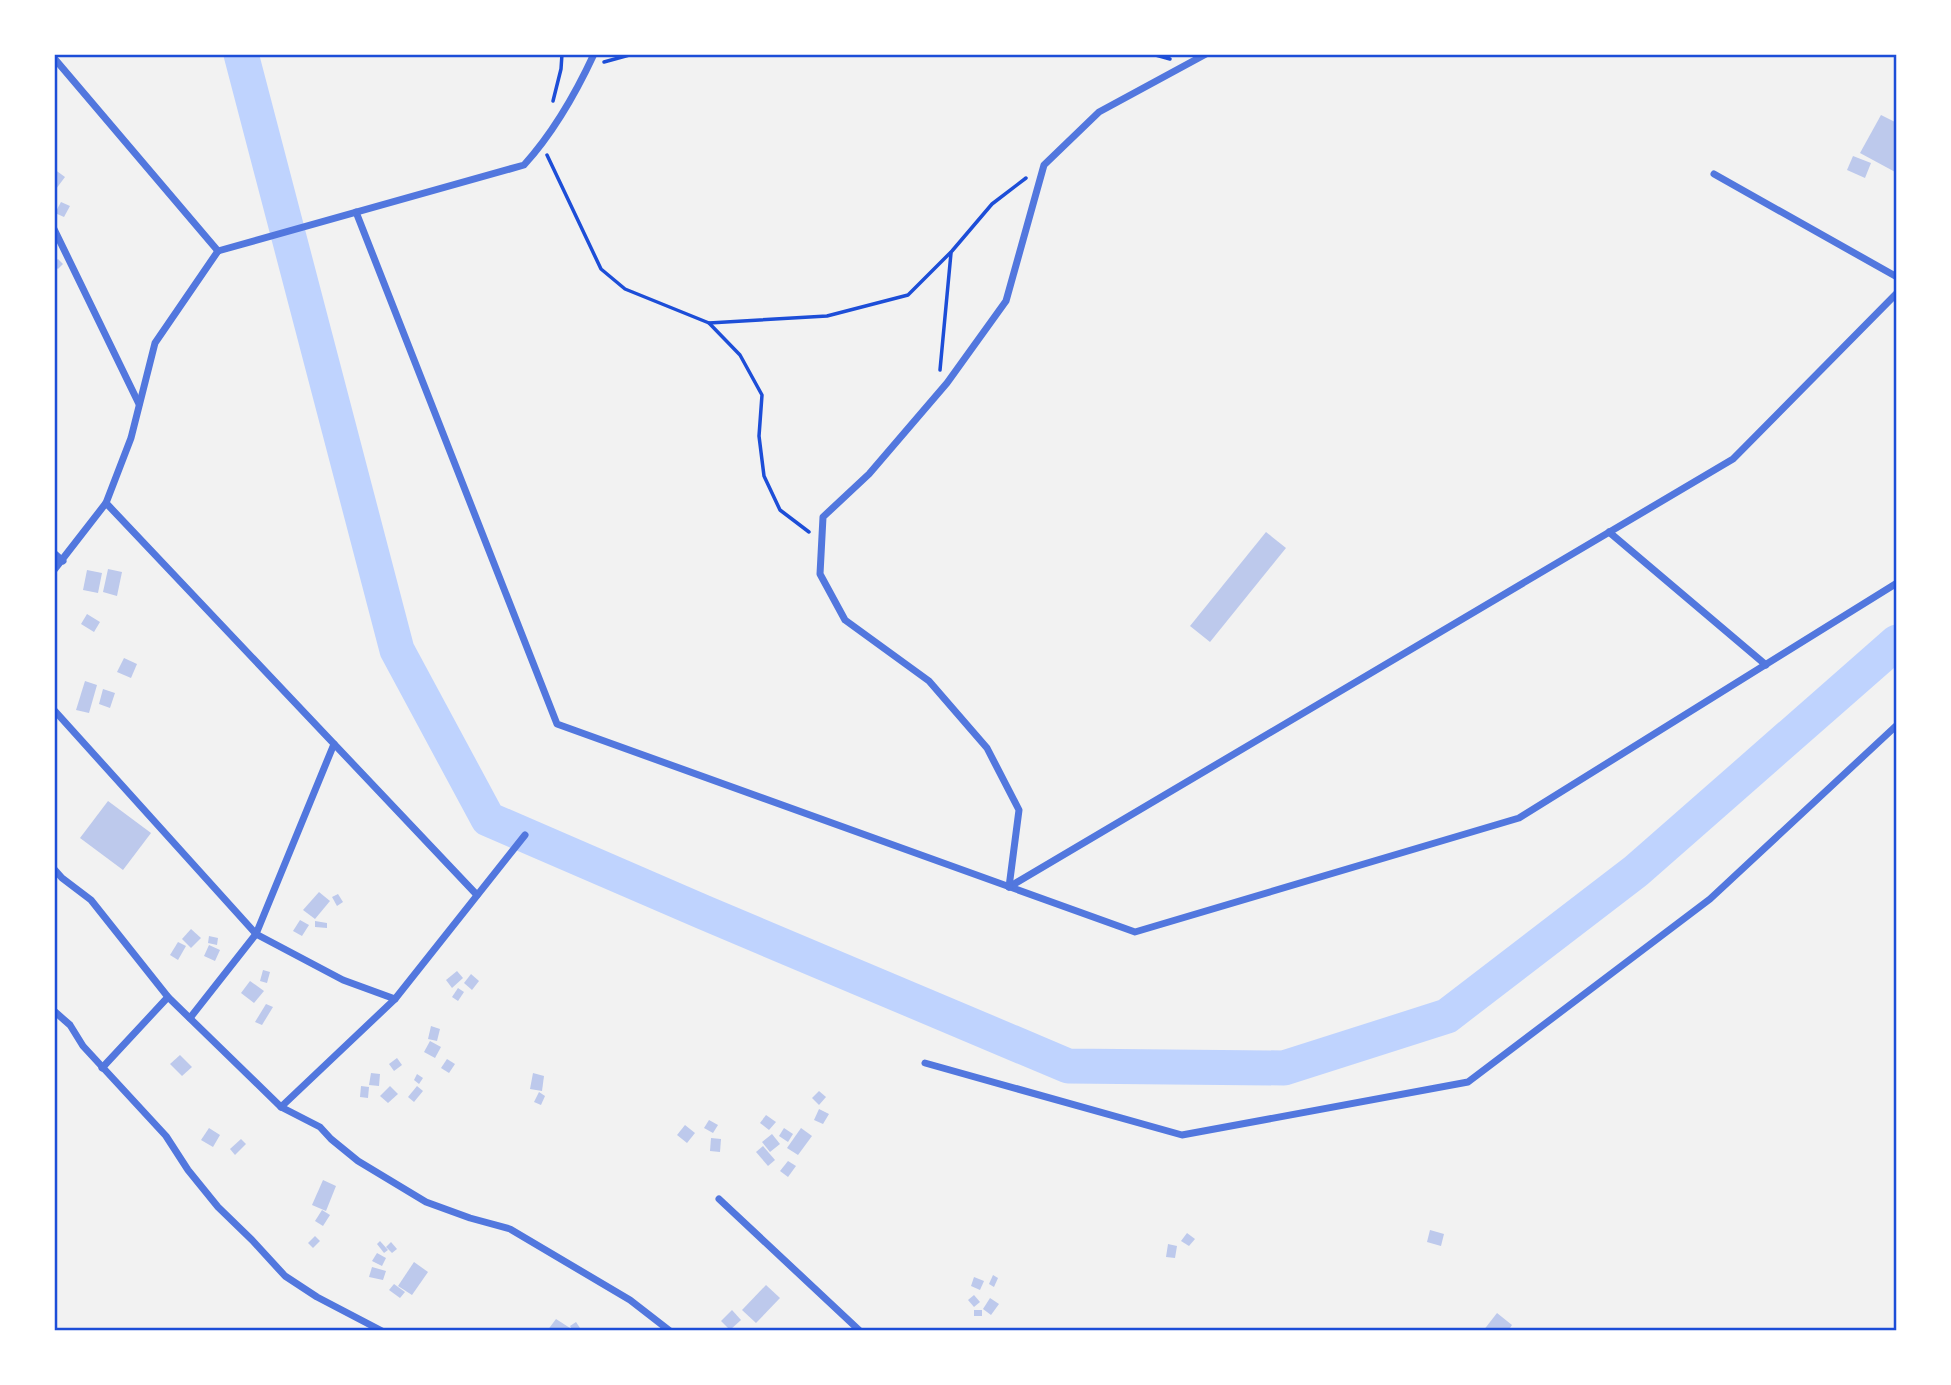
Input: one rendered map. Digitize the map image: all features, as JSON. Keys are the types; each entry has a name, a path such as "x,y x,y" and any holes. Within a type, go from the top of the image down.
{"street":[{"path":"54,570 106,503 131,439 155,343 218,251 524,165 542,145 563,114 594,54"},
{"path":"1009,887 1019,810 987,748 929,681 845,620 820,574 823,517 869,474 937,395 1006,301 1044,165 1099,112 1206,54"},
{"path":"54,58 218,251"},
{"path":"1714,174 1897,277"},
{"path":"356,212 557,724 1135,932 1519,818 1897,583"},
{"path":"54,229 140,404"},
{"path":"1009,887 1733,459 1897,293"},
{"path":"106,503 477,895"},
{"path":"1609,532 1766,665"},
{"path":"54,553 63,561"},
{"path":"54,710 256,934 343,980 395,999"},
{"path":"925,1063 1182,1135 1468,1082 1710,899 1897,725"},
{"path":"190,1018 256,934 334,744"},
{"path":"281,1107 395,999 524,835"},
{"path":"54,869 91,900 168,997 281,1107 320,1127 358,1161 426,1202 510,1229 630,1300 670,1331"},
{"path":"102,1068 168,997"},
{"path":"54,1011 70,1025 83,1046 102,1068 166,1136 188,1170 218,1207 285,1276 317,1297 382,1331"},
{"path":"719,1199 860,1331"}],"path":[{"path":"552,107 562,54"},
{"path":"588,67 633,54"},
{"path":"542,145 601,269 625,289 709,323 740,355 762,395 759,436 764,476 780,510 822,541"},
{"path":"709,323 827,316 908,295 992,204 1044,165"},
{"path":"937,395 951,251"}],"building":[{"path":"1881,115 1897,123 1897,173 1860,153"},
{"path":"1853,156 1871,163 1865,178 1847,170"},
{"path":"54,169 65,177 56,189 54,188"},
{"path":"61,202 70,206 64,217 55,213"},
{"path":"58,259 63,264 58,269 54,262"},
{"path":"1266,532 1286,548 1210,642 1190,626"},
{"path":"108,569 122,572 117,596 103,592"},
{"path":"87,570 102,573 98,593 83,590"},
{"path":"87,614 100,622 94,632 81,624"},
{"path":"124,658 137,664 131,678 117,672"},
{"path":"85,681 97,685 89,713 76,710"},
{"path":"103,689 115,693 110,708 99,704"},
{"path":"108,801 151,833 123,870 80,838"},
{"path":"319,892 330,901 315,919 303,910"},
{"path":"338,894 343,902 337,906 332,897"},
{"path":"300,920 309,925 302,936 293,931"},
{"path":"315,921 327,923 327,928 315,927"},
{"path":"191,929 201,938 191,948 182,939"},
{"path":"209,936 218,938 217,945 208,943"},
{"path":"178,942 186,946 178,960 170,955"},
{"path":"209,945 220,950 215,961 204,956"},
{"path":"263,970 270,972 267,983 260,981"},
{"path":"457,971 463,978 452,988 446,980"},
{"path":"471,974 479,981 472,990 464,983"},
{"path":"250,981 264,991 254,1003 241,993"},
{"path":"458,988 464,992 458,1001 452,997"},
{"path":"266,1004 273,1007 262,1025 255,1022"},
{"path":"431,1026 440,1029 437,1041 428,1039"},
{"path":"430,1041 441,1047 435,1058 424,1052"},
{"path":"180,1055 192,1067 182,1076 170,1064"},
{"path":"397,1058 402,1065 394,1071 389,1064"},
{"path":"447,1059 455,1064 449,1073 441,1068"},
{"path":"371,1073 380,1074 379,1086 369,1085"},
{"path":"533,1073 544,1076 542,1091 530,1089"},
{"path":"417,1074 423,1078 419,1084 414,1080"},
{"path":"361,1086 369,1087 368,1098 360,1097"},
{"path":"390,1086 398,1094 388,1103 380,1096"},
{"path":"417,1086 423,1091 414,1102 408,1097"},
{"path":"819,1091 826,1097 819,1105 812,1098"},
{"path":"539,1092 545,1096 541,1105 534,1102"},
{"path":"819,1109 829,1114 823,1124 814,1120"},
{"path":"766,1115 776,1122 769,1130 760,1123"},
{"path":"709,1120 718,1125 713,1133 704,1128"},
{"path":"685,1125 695,1133 687,1143 677,1135"},
{"path":"209,1128 220,1135 213,1147 201,1140"},
{"path":"784,1128 793,1134 788,1142 779,1136"},
{"path":"801,1128 812,1136 798,1155 787,1148"},
{"path":"772,1134 780,1144 770,1152 762,1142"},
{"path":"711,1138 721,1139 720,1152 710,1151"},
{"path":"241,1139 246,1144 235,1155 230,1149"},
{"path":"763,1146 775,1160 768,1166 756,1152"},
{"path":"788,1161 796,1166 788,1177 780,1171"},
{"path":"323,1180 336,1186 326,1211 312,1205"},
{"path":"322,1210 330,1215 323,1226 315,1221"},
{"path":"1430,1230 1444,1234 1441,1246 1427,1242"},
{"path":"1187,1233 1195,1239 1189,1246 1181,1241"},
{"path":"315,1236 320,1241 313,1248 308,1243"},
{"path":"380,1241 388,1250 384,1253 377,1244"},
{"path":"391,1242 397,1249 392,1253 386,1247"},
{"path":"1168,1244 1177,1246 1175,1258 1166,1257"},
{"path":"377,1253 386,1258 382,1266 372,1261"},
{"path":"414,1262 428,1272 412,1295 398,1286"},
{"path":"372,1267 386,1271 383,1280 369,1277"},
{"path":"993,1275 998,1278 994,1287 989,1284"},
{"path":"974,1277 984,1281 980,1290 971,1286"},
{"path":"394,1284 405,1292 400,1298 389,1290"},
{"path":"766,1285 780,1298 756,1323 742,1310"},
{"path":"974,1295 980,1302 974,1307 968,1300"},
{"path":"990,1298 999,1304 991,1315 983,1309"},
{"path":"732,1310 741,1320 730,1330 721,1321"},
{"path":"974,1310 982,1310 982,1316 974,1316"},
{"path":"1497,1313 1512,1325 1508,1331 1483,1331"},
{"path":"556,1319 570,1328 569,1331 547,1331"},
{"path":"576,1322 582,1331 573,1331 570,1326"}],"waterway":[{"path":"241,54 397,650 488,819 1068,1066 1284,1068 1447,1016 1636,871 1897,642"}]}
